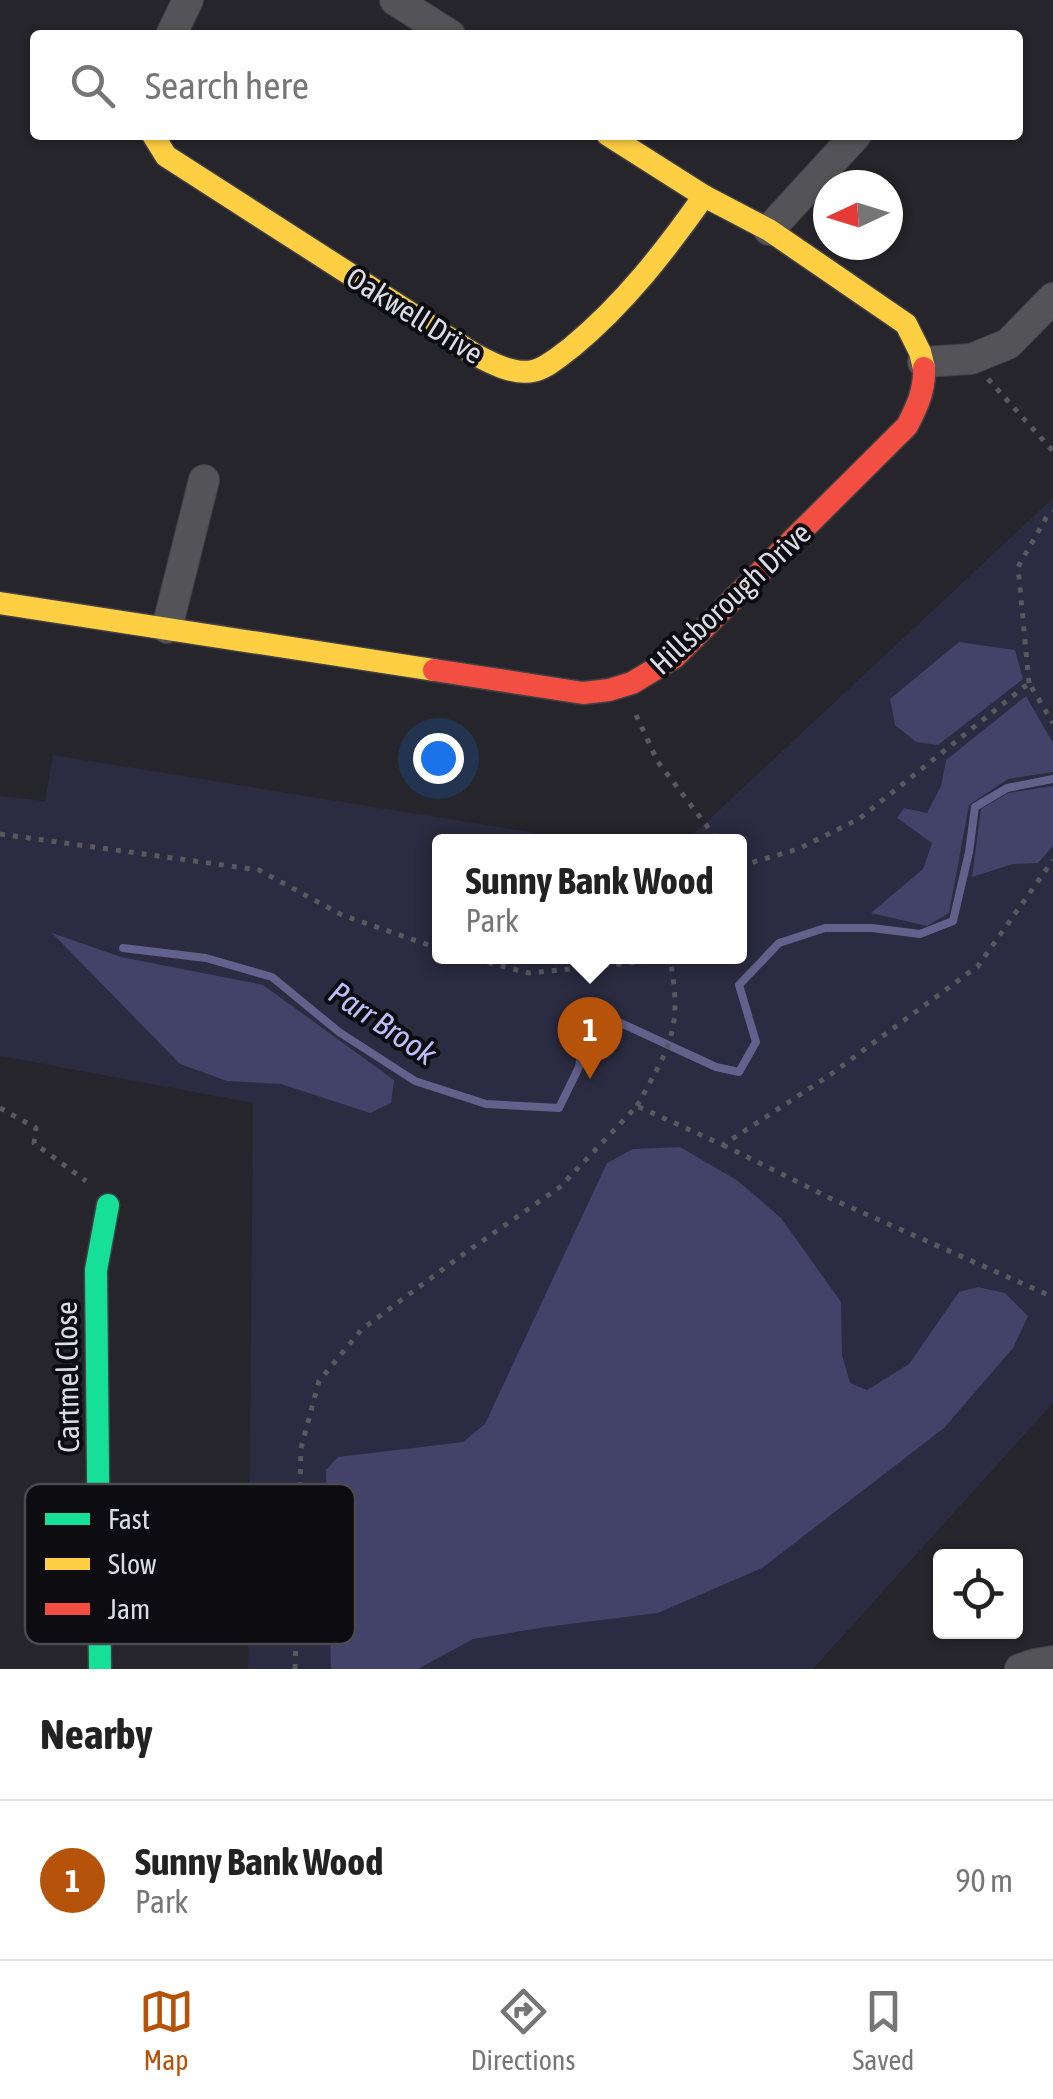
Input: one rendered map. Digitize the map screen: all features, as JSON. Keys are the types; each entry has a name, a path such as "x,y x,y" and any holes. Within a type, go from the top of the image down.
{"street":[{"path":"173,30 188,0"},
{"path":"395,0 441,19"},
{"name":"Oakwell Drive","path":"155,140 166,156 474,354 520,371 550,366 590,331 656,262 704,196"},
{"path":"616,140 704,196 769,230 906,324 923,362 971,359 1008,344 1053,298"},
{"path":"769,230 851,140"},
{"name":"Hillsborough Drive","path":"0,603 583,693 624,688 649,677 675,657 907,426 922,398 923,362"},
{"path":"166,628 204,480"},
{"name":"Cartmel Close","path":"98,1484 96,1270 108,1206"},
{"name":"Cartmel Close","path":"100,1644 100,1669"},
{"path":"1020,1669 1053,1661"}],"path":[{"path":"971,359 1053,451"},
{"path":"1053,511 1018,567 1029,683 1053,723"},
{"path":"747,864 798,849 859,819 1029,683"},
{"path":"624,688 658,762 712,834"},
{"path":"0,834 260,870 342,915 432,946"},
{"path":"724,1145 827,1077 978,966 1053,860"},
{"path":"492,964 530,974 618,964"},
{"path":"300,1484 301,1448 319,1380 362,1329 560,1187 637,1106 673,1035 676,994 672,964"},
{"path":"637,1106 834,1200 1053,1296"},
{"path":"0,1108 36,1128 34,1143 95,1187 108,1206"},
{"path":"296,1669 297,1644"}],"shaded area":[{"path":"1053,498 1053,1403 813,1669 248,1669 248,1644 355,1644 355,1484 250,1484 253,1103 0,1056 0,796 45,801 53,755 542,834 432,834 432,964 747,964 747,834 693,834"},
{"path":"959,642 1015,650 1023,679 938,745 916,742 895,725 890,699"},
{"path":"1026,696 1053,743 1053,772 1008,779 969,805 949,913 927,926 871,913 923,869 932,843 897,818 904,808 927,813 941,786 946,760"},
{"path":"1053,786 1053,846 1038,863 1013,864 972,877 981,809 1008,793"},
{"path":"52,933 121,957 263,985 394,1080 391,1103 370,1113 281,1084 227,1081 180,1064"},
{"path":"680,1147 738,1181 781,1218 841,1302 842,1355 850,1383 867,1390 909,1364 959,1292 978,1287 1005,1293 1028,1316 1013,1348 944,1428 762,1568 658,1613 473,1639 418,1669 331,1669 330,1644 355,1644 355,1484 326,1484 326,1470 338,1457 463,1442 485,1424 607,1163 633,1149"}],"waterway":[{"name":"Parr Brook","path":"123,948 206,958 272,977 339,1032 415,1081 486,1104 559,1108 579,1067 587,1023 610,1018 716,1067 739,1072 756,1042 739,985 779,943 825,928 920,934 953,921 975,807 1007,788 1053,779"}],"traffic: fast":[{"path":"98,1484 96,1270 108,1205"},
{"path":"100,1644 100,1669"}],"traffic: slow":[{"path":"156,140 166,156 474,354 518,371 533,371 548,364 610,313 704,196"},
{"path":"616,140 704,196 769,230 906,324 924,368"},
{"path":"0,603 434,670"}],"traffic: jam":[{"path":"434,670 583,693 632,683 675,657 907,426 920,398 924,368"}],"place":[{"name":"Sunny Bank Wood","path":"590,1079"}]}
